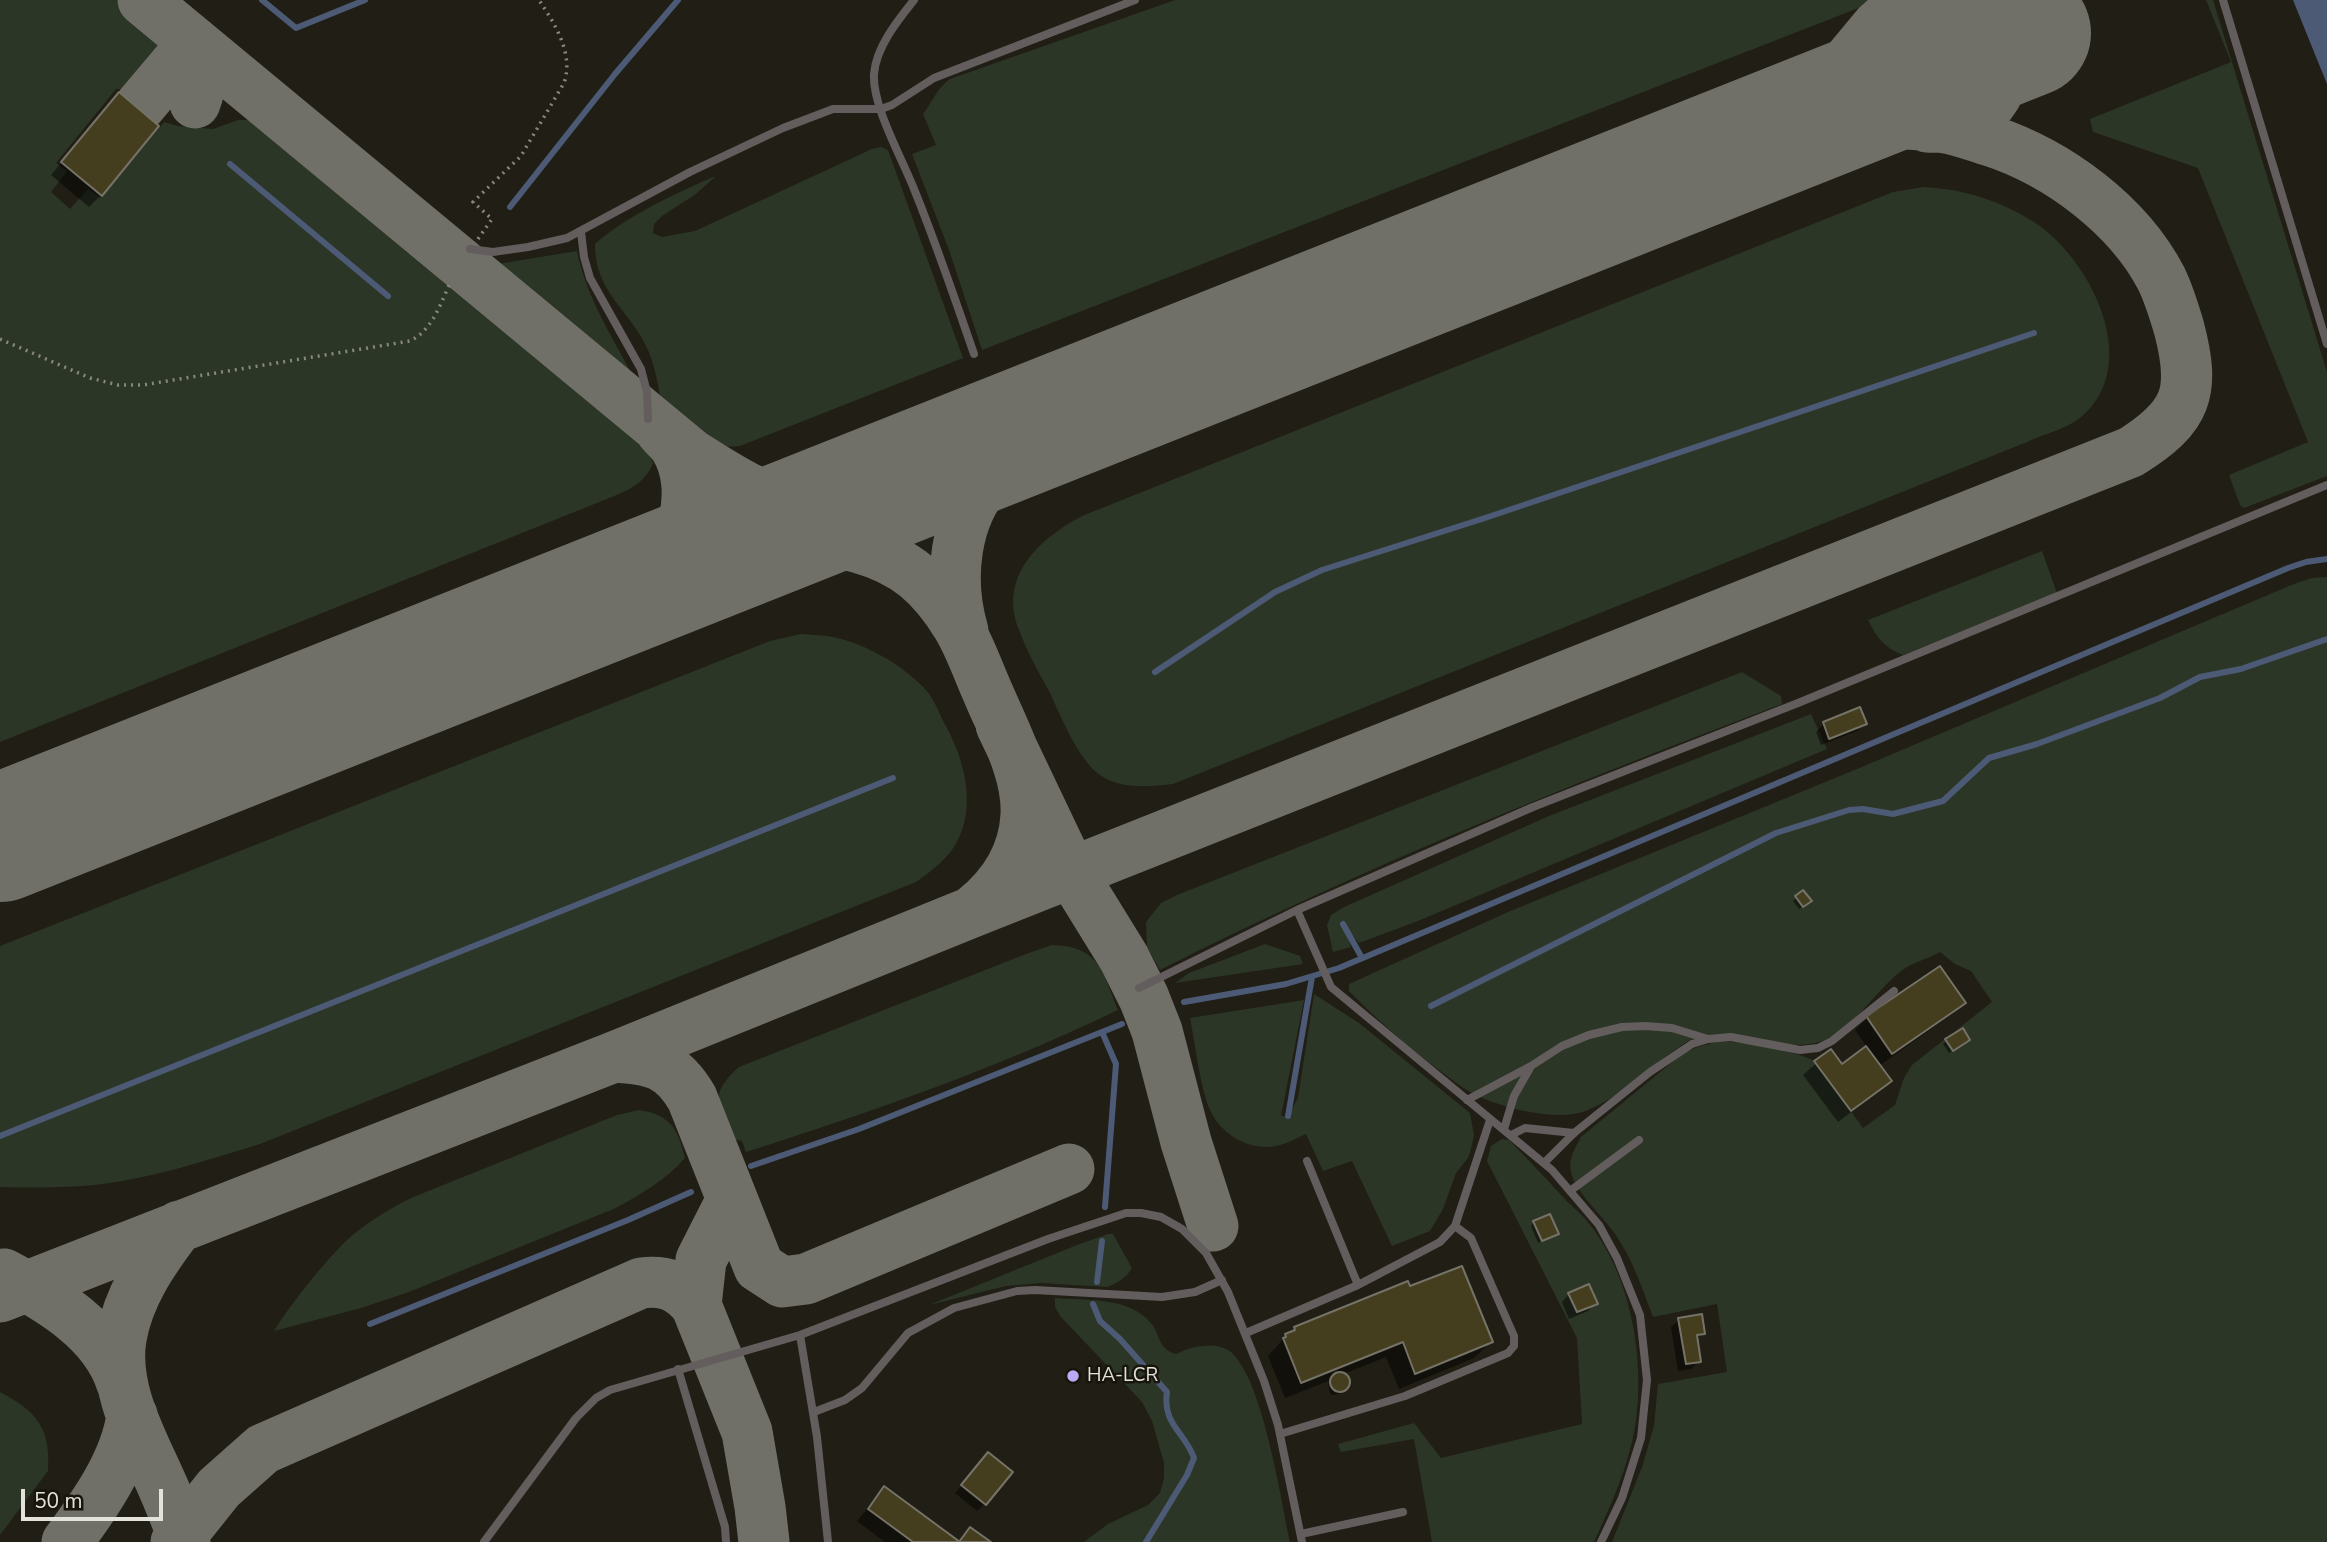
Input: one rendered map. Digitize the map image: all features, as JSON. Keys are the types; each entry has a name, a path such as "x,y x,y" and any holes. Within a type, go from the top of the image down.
{"lane":[{"path":"914,0 885,42 876,63 875,88 974,354"},
{"path":"470,249 493,252 528,247 581,232 690,172 783,128 833,109 881,109 892,105 934,78 1135,0"},
{"path":"2222,0 2327,344"},
{"path":"581,232 590,278 641,369 647,392 648,419"},
{"path":"1139,988 1297,911 1532,807 1811,698 2327,485"},
{"path":"1297,911 1331,987 1544,1163 1599,1225 1617,1258 1640,1315 1647,1380 1641,1438 1622,1498 1601,1542"},
{"path":"1544,1163 1574,1133 1675,1054 1692,1044 1731,1037 1800,1050 1818,1048 1832,1041 1894,991"},
{"path":"1467,1100 1562,1046 1588,1035 1622,1027 1645,1026 1672,1028 1708,1039"},
{"path":"1507,1132 1514,1096 1531,1066"},
{"path":"1246,1333 1358,1285 1440,1242 1455,1226 1490,1120"},
{"path":"1507,1132 1525,1128 1574,1133"},
{"path":"1570,1191 1639,1140"},
{"path":"1307,1161 1358,1285"},
{"path":"484,1542 587,1406 610,1391 800,1335 1048,1239 1126,1213 1161,1217 1182,1229 1206,1253 1222,1280 1264,1381 1280,1434 1301,1538 1404,1512"},
{"path":"1280,1434 1405,1396 1508,1353 1514,1346 1514,1336 1471,1238 1455,1226"},
{"path":"814,1412 845,1400 862,1388 908,1333 954,1308 1035,1290 1161,1297 1195,1292 1222,1280"},
{"path":"800,1335 814,1412 828,1542"},
{"path":"678,1369 725,1527 726,1542"}],"path":[{"path":"470,249 492,219 473,202 521,156 569,70 558,33 539,0"},
{"path":"0,339 90,378 118,386 143,385 410,341 422,336 429,327 451,281"}],"green space":[{"path":"0,0 116,0 159,36 163,43 163,51 133,89 116,89 56,163 67,171 51,192 70,209 88,189 101,198 164,122 213,129 238,120 262,120 644,439 653,463 650,470 634,486 614,496 0,742"},
{"path":"1175,0 1879,0 982,350 949,250 912,154 936,145 923,114 938,91 950,79"},
{"path":"2206,0 2213,0 2327,372 2327,476 2244,508 2240,505 2229,475 2308,442 2198,168 2093,132 2090,119 2231,62"},
{"path":"881,147 888,150 963,358 740,446 716,445 697,438 662,409 648,350 600,275 595,244 637,214 716,176 696,194 662,216 654,224 653,233 662,237 695,231"},
{"path":"1924,187 1968,193 2009,208 2034,222 2055,239 2074,260 2090,286 2102,314 2109,342 2108,370 2099,396 2075,422 1173,784 1143,786 1113,782 1096,772 1082,755 1029,654 1014,611 1018,576 1026,561 1066,525 1082,516 1893,192"},
{"path":"577,251 588,288 604,323 641,391 491,265"},
{"path":"2042,551 2057,593 1903,655 1882,641 1868,620"},
{"path":"2327,577 2327,1542 1612,1542 1642,1467 1654,1426 1658,1384 1727,1372 1717,1304 1653,1317 1627,1254 1574,1180 1570,1163 1581,1137 1682,1054 1718,1042 1767,1047 1814,1061 1863,1128 1895,1105 1904,1078 1912,1065 1992,1002 1971,971 1955,964 1940,952 1896,975 1854,1019 1831,1037 1803,1045 1722,1034 1705,1036 1688,1041 1599,1105 1575,1114 1559,1115 1506,1106 1489,1101 1462,1087 1375,1017 1349,991 1349,984 1508,912 1857,769 2294,584 2312,578"},
{"path":"801,634 846,640 895,664 929,694 954,742 964,773 967,805 965,820 952,850 935,868 916,882 260,1144 123,1181 64,1187 0,1187 0,946 770,641"},
{"path":"1742,672 1781,696 1782,704 1624,765 1389,862 1160,970 1147,947 1146,922 1161,903 1177,895"},
{"path":"1811,714 1827,749 1418,921 1359,943 1344,926 1351,947 1333,952 1327,925 1331,915 1344,907 1549,816"},
{"path":"1265,944 1300,956 1303,964 1175,983 1189,973"},
{"path":"1052,945 1080,950 1090,956 1103,973 1118,1010 981,1070 793,1137 746,1152 742,1141 729,1138 718,1100 723,1084 739,1067"},
{"path":"1314,994 1359,1023 1470,1113 1474,1135 1468,1158 1456,1173 1443,1209 1430,1231 1392,1246 1352,1161 1323,1171 1306,1134 1280,1145 1266,1147 1247,1144 1223,1129 1212,1114 1202,1082 1190,1018 1304,1000 1281,1116 1288,1116 1298,1098"},
{"path":"639,1110 659,1116 671,1125 676,1131 685,1158 661,1180 635,1197 616,1208 409,1292 274,1331 301,1293 335,1253 355,1233 382,1214 411,1198 617,1115"},
{"path":"1502,1139 1509,1140 1587,1221 1615,1266 1632,1319 1638,1374 1635,1427 1623,1472 1594,1542 1432,1542 1414,1439 1341,1452 1338,1444 1414,1423 1441,1458 1582,1424 1577,1338 1487,1161 1491,1146"},
{"path":"1113,1234 1132,1268 1118,1282 1107,1287 1040,1283 1006,1286 929,1305 1077,1245"},
{"path":"1055,1298 1106,1301 1130,1308 1150,1322 1165,1349 1176,1354 1202,1346 1216,1346 1228,1350 1240,1363 1260,1410 1290,1542 1084,1542 1108,1524 1148,1505 1160,1493 1164,1463 1152,1421 1142,1402 1060,1316 1055,1307"},
{"path":"0,1392 24,1406 39,1423 47,1444 48,1471 0,1535"}],"water":[{"path":"2293,0 2327,0 2327,84"}],"building":[{"path":"119,92 159,126 102,196 61,162"},
{"path":"1860,707 1867,724 1829,739 1823,722"},
{"path":"1803,890 1812,901 1803,907 1795,896"},
{"path":"1940,966 1966,1003 1892,1054 1866,1016"},
{"path":"1963,1028 1970,1040 1953,1051 1945,1039"},
{"path":"1866,1046 1892,1081 1851,1111 1814,1061 1831,1049 1842,1064"},
{"path":"1550,1214 1559,1234 1542,1241 1533,1221"},
{"path":"1462,1266 1493,1342 1415,1374 1403,1342 1301,1383 1283,1338 1286,1337 1285,1334 1295,1330 1294,1327 1408,1281 1410,1286"},
{"path":"1589,1284 1598,1304 1577,1312 1568,1293"},
{"path":"1702,1314 1705,1334 1697,1335 1701,1362 1686,1364 1678,1318"},
{"path":"1340,1372 1347,1375 1350,1382 1347,1389 1340,1392 1333,1389 1330,1382 1333,1375"},
{"path":"988,1452 1013,1472 986,1505 961,1485"},
{"path":"884,1486 960,1542 913,1542 868,1509"},
{"path":"970,1527 991,1542 959,1542"}],"waterway":[{"path":"262,0 296,28 365,0"},
{"path":"510,207 615,74 678,0"},
{"path":"230,164 388,296"},
{"path":"1155,672 1275,592 1322,570 1485,518 2034,333"},
{"path":"1184,1002 1286,984 1339,968 2288,568 2327,559"},
{"path":"1431,1006 1776,833 1849,810 1863,809 1893,814 1943,801 1989,758 2037,744 2160,698 2200,677 2241,669 2327,639"},
{"path":"0,1136 893,778"},
{"path":"1343,924 1362,958"},
{"path":"1288,1116 1312,977"},
{"path":"751,1166 859,1129 1122,1024"},
{"path":"1102,1032 1116,1064 1105,1207"},
{"path":"370,1324 691,1192"},
{"path":"1097,1282 1102,1241"},
{"path":"1093,1304 1100,1321 1120,1339 1167,1392 1166,1403 1171,1420 1194,1458 1187,1475 1146,1542"}],"taxiway":[{"path":"143,0 691,454 743,486 786,503 812,507 845,502"},
{"path":"1788,128 1808,109 1877,26 1886,18 1929,0"},
{"path":"1927,127 1954,125 1973,118 1991,102 2000,88 2005,72 2003,38 1997,23 1986,10 1972,0"},
{"path":"140,106 194,42 200,72 195,103"},
{"path":"0,1297 614,1057 2131,452 2165,427 2175,414 2182,401 2187,369 2179,328 2164,284 2130,233 2089,194 2066,177 2016,151 1945,128 1881,124 1775,133"},
{"path":"963,631 958,611 955,571 957,550 968,512 978,494 999,469 1075,411"},
{"path":"643,582 657,571 669,556 678,539 687,502 683,464 675,447 661,431"},
{"path":"770,532 846,545 883,556 916,576 934,593 962,633 1014,752 1026,799 1024,829 1017,856 1003,880 974,910"},
{"path":"1001,725 1071,872 1124,958 1144,998 1157,1031 1186,1142 1213,1226"},
{"path":"614,1057 651,1062 669,1071 685,1087 692,1098 759,1267 782,1282 806,1279 1069,1169"},
{"path":"731,1201 701,1260 696,1305 747,1432 764,1542"},
{"path":"179,1226 151,1265 129,1308 121,1339 120,1358 121,1378 132,1415 185,1542"},
{"path":"4,1274 58,1306 90,1332 114,1365 122,1384"},
{"path":"176,1542 219,1488 263,1449 641,1283 658,1282 672,1286 696,1305"},
{"path":"67,1542 98,1498 116,1466 129,1432 132,1415"}],"runway":[{"path":"0,838 2027,33"}],"place":[{"name":"HA-LCR","path":"1073,1376"}]}
